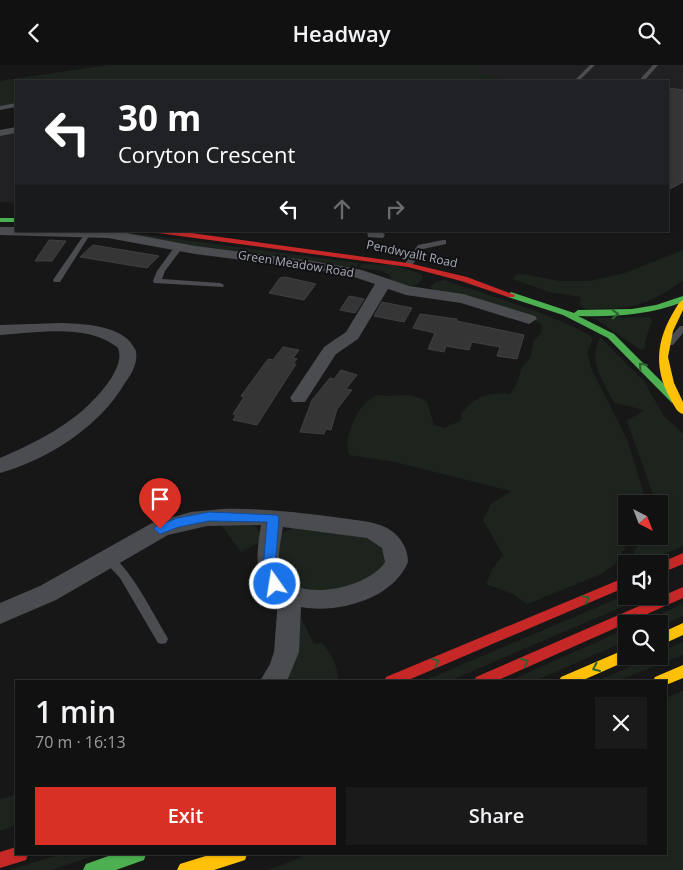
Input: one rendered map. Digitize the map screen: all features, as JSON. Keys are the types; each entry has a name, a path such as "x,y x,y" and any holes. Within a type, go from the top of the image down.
{"main road":[{"path":"0,220 15,219"},
{"name":"Pendwyallt Road","path":"165,232 408,265 464,279 566,313 600,328 611,336 676,401"},
{"path":"683,301 668,324 663,339 662,357 667,384 683,411"},
{"name":"Pendwyallt Road","path":"566,313 613,315 660,309 683,301"},
{"path":"668,565 683,558"},
{"path":"394,680 618,585"},
{"path":"483,680 683,592"},
{"path":"668,636 683,629"},
{"path":"568,680 618,658"},
{"path":"662,680 683,671"},
{"path":"1,860 15,853"},
{"path":"1,860 17,855"},
{"path":"92,870 135,855"},
{"path":"186,870 236,855"}],"street":[{"path":"0,133 15,130"},
{"name":"Green Meadow Road","path":"0,231 15,231"},
{"name":"Green Meadow Road","path":"59,232 116,235 179,247 349,271 383,283 427,287 529,319"},
{"path":"299,399 303,389 330,351 352,335 383,283"},
{"path":"0,330 69,329 101,333 122,341 129,355 127,365 109,393 81,425 48,444 0,466"},
{"path":"0,614 48,593 160,529 192,519 229,516 273,518 374,531 392,542 397,555 397,561 388,577 355,593 315,599 290,596 275,584 269,569 273,518"},
{"path":"274,680 280,673 286,659 290,596"}],"lane":[{"path":"577,80 593,65"},
{"path":"643,79 656,65"},
{"path":"0,108 15,105"},
{"path":"57,280 88,233"},
{"path":"408,265 421,247 443,242"},
{"path":"179,247 161,271 157,281 220,285"},
{"path":"662,357 672,340 683,328"},
{"path":"109,559 124,575 162,639"}],"shaded area":[{"path":"108,65 479,65 480,72 502,80 15,80 15,105 0,107 0,81"},
{"path":"474,65 683,65 683,161 669,158 669,80 484,80"},
{"path":"15,133 15,203 0,202 0,135"},
{"path":"119,232 359,263 355,270 190,246"},
{"path":"683,250 683,280 659,296 638,305 627,307 586,309 580,305 581,297 549,292 513,279 516,275 523,274 559,281 590,281 625,273"},
{"path":"360,265 395,265 421,274 423,278 417,285 406,286 389,280 391,276 382,271 361,268"},
{"path":"444,280 499,298 569,324 593,339 587,352 592,371 627,439 644,495 618,495 618,545 627,545 620,555 618,555 615,564 599,575 527,604 515,595 486,584 493,568 503,555 483,520 491,504 511,491 395,462 349,455 348,440 357,414 368,401 376,396 400,395 422,399 427,402 434,425 444,428 462,420 461,414 466,408 482,397 495,394 510,394 517,383 522,367 530,358 534,340 541,333 542,325 528,315 434,291 430,287 436,282"},
{"path":"649,317 652,320 645,341 645,349 641,350 594,318"},
{"path":"600,337 643,380 664,416 683,434 683,546 662,555 632,555 638,545 668,545 668,495 653,495 627,421 644,410 615,403 612,399 597,369 597,346"},
{"path":"219,522 241,522 252,525 257,528 262,541 241,552"},
{"path":"295,526 373,537 390,556 371,579 332,592 292,589 277,570 281,534"},
{"path":"618,598 618,605 627,605 451,680 425,680"},
{"path":"683,604 683,616 668,623 668,615 659,615"},
{"path":"300,616 314,644 322,643 331,656 336,666 338,680 269,680"},
{"path":"618,633 618,645 537,680 511,680"},
{"path":"683,642 683,655 668,661 668,649"},
{"path":"633,665 658,665 620,680 600,680"},
{"path":"683,691 683,870 268,870 300,858 302,855 667,855 667,698"},
{"path":"15,795 15,825 0,831 0,799"},
{"path":"58,855 96,855 51,870 9,870"}],"building":[{"path":"669,88 683,90 683,182 669,189"},
{"path":"49,240 66,241 52,261 35,261"},
{"path":"93,245 159,256 147,268 80,257"},
{"path":"285,277 316,284 304,300 269,293 280,278"},
{"path":"349,296 364,299 355,313 340,310"},
{"path":"382,302 412,308 404,322 374,316"},
{"path":"420,314 457,319 457,321 524,335 517,359 497,356 500,347 472,342 469,350 446,346 444,352 428,349 435,333 413,328"},
{"path":"283,347 299,350 293,358 297,359 293,364 296,364 257,425 233,420 236,415 233,414 244,397 241,396 268,359 273,360"},
{"path":"341,370 357,375 346,389 352,390 337,409 331,430 326,429 324,434 300,432 312,400 330,378 334,379"}],"traffic: fast":[{"path":"0,220 15,220"},
{"path":"511,295 566,313 611,336 676,401"},
{"path":"578,313 632,312 670,304 683,299"},
{"path":"92,870 135,855"}],"traffic: slow":[{"path":"683,303 668,331 664,357 669,383 683,411"},
{"path":"668,636 683,629"},
{"path":"568,680 618,658"},
{"path":"662,680 683,671"},
{"path":"186,870 236,855"}],"traffic: jam":[{"path":"165,232 408,265 464,279 511,295"},
{"path":"668,565 683,558"},
{"path":"393,680 618,585"},
{"path":"483,680 683,592"},
{"path":"0,860 17,855"}],"route":[{"path":"160,529 209,516 273,518 269,569 275,584"}]}
